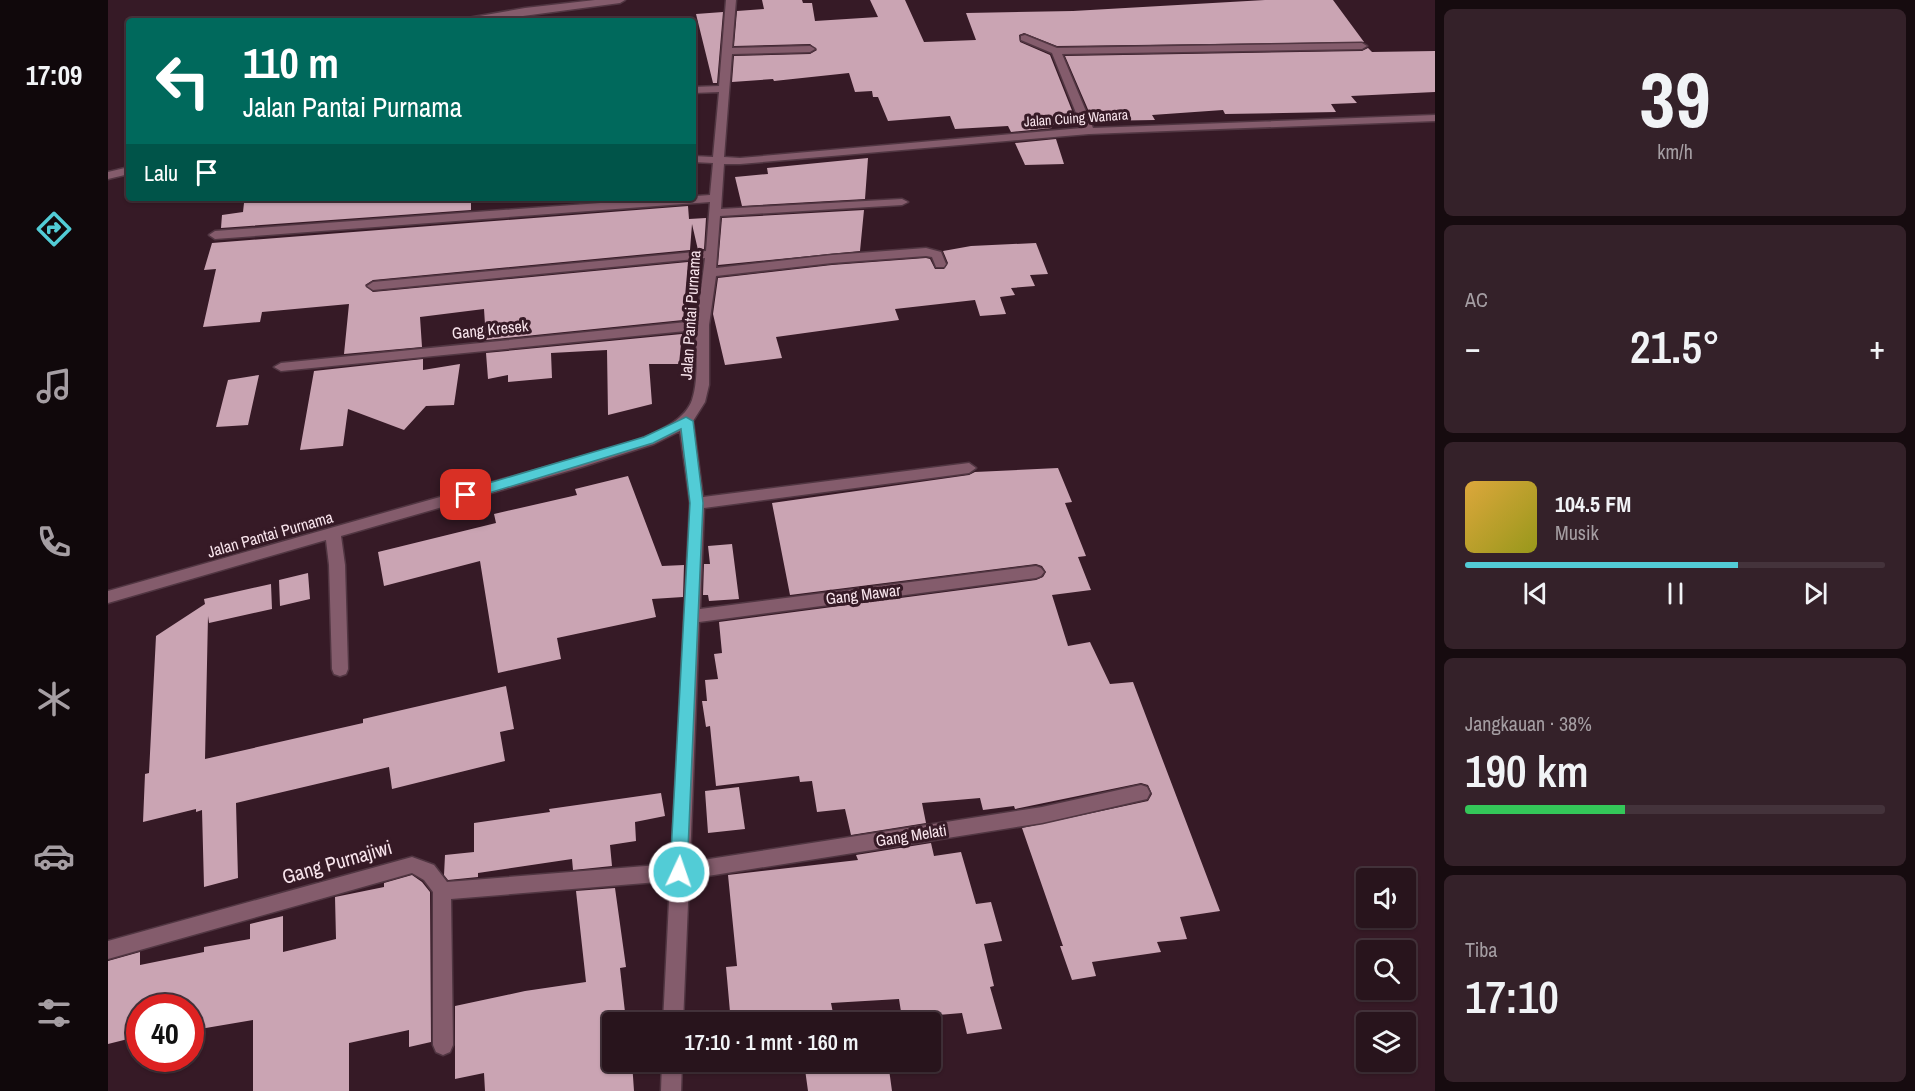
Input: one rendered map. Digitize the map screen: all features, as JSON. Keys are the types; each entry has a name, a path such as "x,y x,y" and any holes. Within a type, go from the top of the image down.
{"street":[{"path":"485,18 620,0"},
{"name":"Jalan Pantai Purnama","path":"108,597 578,463 649,440 686,421 698,402 702,385 703,325 720,159 731,0"},
{"path":"1025,38 1056,51 1362,46"},
{"path":"727,51 810,49"},
{"path":"1056,51 1089,131"},
{"path":"696,90 724,89"},
{"name":"Jalan Cuing Wanara","path":"696,159 740,161 1089,131 1435,118"},
{"path":"108,176 126,171"},
{"path":"696,199 716,198"},
{"path":"215,235 675,201"},
{"path":"714,213 797,210 902,202"},
{"path":"710,273 832,259 926,252 937,255 940,264"},
{"path":"373,286 711,254"},
{"name":"Gang Kresek","path":"281,367 703,325"},
{"path":"673,1012 697,503 686,421"},
{"path":"697,503 969,468"},
{"path":"333,533 337,565 340,669"},
{"name":"Gang Mawar","path":"690,617 1036,572"},
{"name":"Gang Melati","path":"679,872 1042,814 1142,793"},
{"name":"Gang Purnajiwi","path":"108,950 412,865 425,867 442,891"},
{"path":"443,1044 442,891 679,872"},
{"path":"671,1091 672,1072"}],"building":[{"path":"762,0 802,0 803,3 812,3 815,21 878,17 870,0 905,0 924,42 976,40 966,13 1073,11 1265,0 1333,0 1364,42 1057,46 1024,33 1019,35 1020,42 1050,55 1077,123 1011,132 1008,126 955,129 950,116 888,121 878,97 873,97 872,91 855,92 849,73 774,81 773,79 732,82 734,56 810,54 817,50 810,44 734,46 737,11 764,9"},
{"path":"723,12 717,83 713,83 696,14"},
{"path":"1368,48 1372,52 1435,51 1435,92 1351,96 1357,103 1331,104 1336,112 1225,114 1223,110 1152,115 1155,120 1093,121 1065,56 1362,51"},
{"path":"1056,139 1064,164 1025,165 1015,143"},
{"path":"868,158 865,199 742,206 735,177 768,174 767,168"},
{"path":"261,201 471,201 471,210 221,228 222,215 243,212 244,203"},
{"path":"688,206 689,219 706,218 704,249 698,250 692,224 690,250 373,280 365,285 373,292 688,262 683,320 486,340 484,309 420,317 422,347 344,354 349,304 262,312 260,322 203,327 216,269 204,270 212,243"},
{"path":"864,210 860,251 718,265 722,218"},
{"path":"1036,243 1048,274 1030,275 1035,286 1011,288 1015,295 1000,297 1006,314 980,316 975,300 895,309 899,320 776,337 782,358 725,365 713,314 718,278 832,265 926,258 930,259 935,269 944,269 948,263 943,251 971,246"},
{"path":"682,334 679,364 649,364 652,404 608,415 607,350 551,353 552,378 508,382 508,375 488,379 486,353"},
{"path":"423,359 423,370 460,364 454,405 426,406 404,430 348,409 343,446 300,450 314,371"},
{"path":"259,375 248,425 216,427 228,380"},
{"path":"1058,468 1072,502 1065,503 1086,556 1078,557 1091,590 1052,595 1068,646 1090,642 1110,684 1133,682 1220,911 1180,917 1187,939 1157,942 1161,952 1092,962 1096,976 1072,980 1060,946 1063,946 1022,828 1148,801 1152,794 1148,785 1141,783 1015,809 1014,806 983,810 980,798 922,803 926,823 851,835 845,809 817,812 812,781 800,782 799,776 716,786 710,726 706,727 702,701 707,701 705,680 718,679 714,654 722,653 719,622 1036,580 1043,577 1046,572 1042,566 1036,564 790,595 772,503 969,475 975,472"},
{"path":"628,476 662,566 684,565 683,597 652,599 656,617 557,638 561,659 498,673 480,561 384,586 378,552 496,523 494,514 577,495 575,489"},
{"path":"732,544 739,599 709,601 708,595 703,595 704,564 710,564 708,546"},
{"path":"308,573 310,599 280,606 279,580"},
{"path":"271,584 272,609 209,623 208,616 205,759 363,723 363,719 506,686 514,729 500,732 505,761 392,789 389,767 236,803 238,878 204,887 202,810 196,812 196,809 143,822 145,774 149,773 156,636 205,604 204,599"},
{"path":"739,787 745,829 708,833 705,791"},
{"path":"661,793 665,816 635,822 636,841 610,845 612,866 573,870 572,859 478,873 478,877 448,880 444,875 445,855 474,852 474,823 550,812 549,809"},
{"path":"931,843 934,856 961,852 976,904 991,902 1002,941 984,944 994,986 990,987 1002,1029 967,1034 962,1013 941,1015 941,1012 901,1012 899,999 831,1003 833,1012 730,1012 726,967 737,966 728,875 858,860 856,855"},
{"path":"412,875 430,892 431,1042 409,1047 409,1030 349,1043 349,1091 253,1091 253,1020 204,1028 204,994 126,994 126,1040 108,1044 108,961 140,952 140,965 204,952 204,947 250,939 250,924 283,916 283,952 336,939 335,897 384,887 384,883"},
{"path":"615,888 626,967 620,968 625,1012 602,1012 602,1072 633,1072 634,1091 485,1091 484,1073 455,1079 455,1006 525,991 586,982 576,891"},
{"path":"805,1072 889,1072 892,1091 808,1091"}],"route":[{"path":"466,495 649,440 686,421 697,503 679,872"}]}
